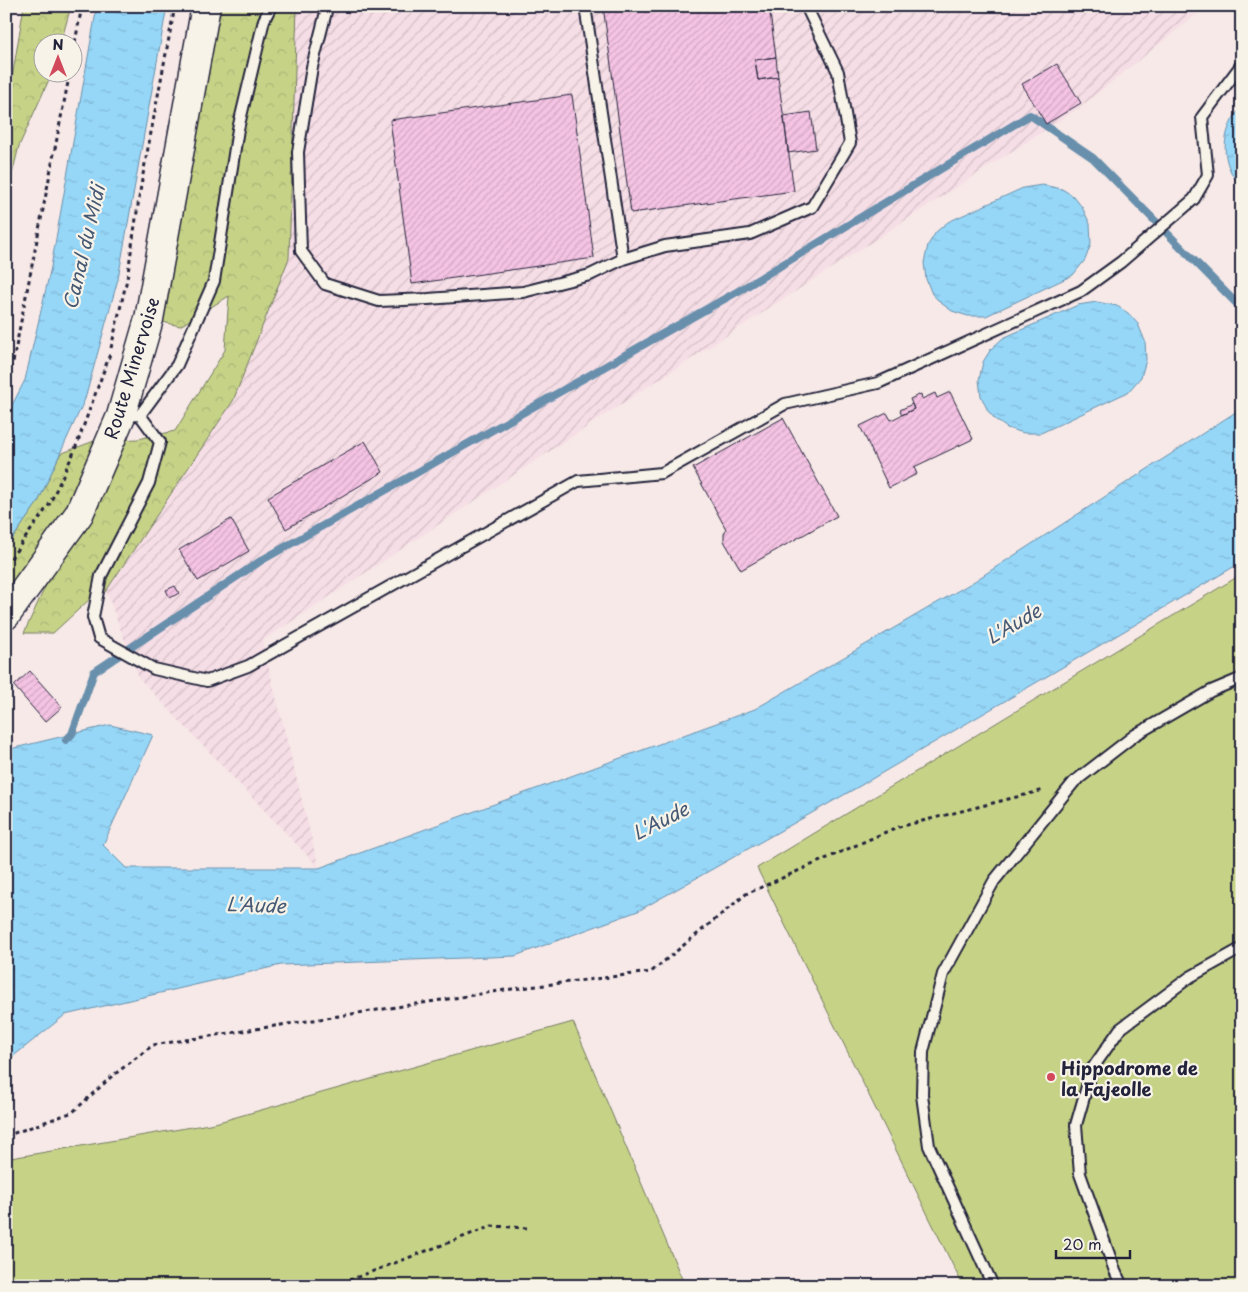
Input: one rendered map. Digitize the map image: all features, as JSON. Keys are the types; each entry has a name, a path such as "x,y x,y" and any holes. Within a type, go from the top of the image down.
{"main road":[{"name":"Route Minervoise","path":"6,615 79,514 130,416 206,6"}],"lane":[{"path":"271,6 264,20 238,129 214,282 177,365 130,416 160,442 149,484 101,576 93,618 99,638 154,669 206,681 248,666 578,481 662,473 785,404 878,383 1081,291 1121,262 1194,199 1208,175 1202,116 1242,64"},
{"path":"324,6 327,8 312,67 298,152 301,250 325,284 379,301 523,292 590,274 623,260 665,246 750,234 812,207 850,143 838,72 806,6"},
{"path":"585,6 623,260"},
{"path":"993,1286 929,1146 922,1095 923,1052 943,974 963,934 994,881 1074,782 1135,735 1211,691 1242,678"},
{"path":"1122,1286 1080,1174 1076,1125 1092,1069 1120,1029 1190,977 1242,948"}],"path":[{"path":"77,32 82,6"},
{"path":"6,565 49,505 74,452 111,351 127,279 141,185 175,6"},
{"path":"6,376 13,362 68,82"},
{"path":"6,1136 73,1112 112,1077 153,1045 512,989 652,972 746,894 894,828 1074,782"},
{"path":"334,1286 492,1226 529,1228"}],"shaded area":[{"path":"297,6 1207,6 1079,108 632,397 262,641 319,868 139,678 106,591 233,401 289,258"}],"green space":[{"path":"24,6 71,6 64,32 32,32 32,82 48,82 19,146 6,199 6,96 9,96"},
{"path":"206,6 297,6 289,258 233,401 106,591 91,598 53,633 24,633 77,517 6,615 6,548 38,502 60,454 94,441 138,439 175,431 225,350 229,296 180,326 149,319"},
{"name":"Hippodrome de la Fajeolle","path":"1242,574 1242,1286 963,1286 757,868"},
{"path":"573,1022 685,1286 6,1286 6,1162 11,1158 215,1123"}],"water":[{"name":"Canal du Midi","path":"97,6 167,6 118,279 85,399 38,502 6,548 6,417 25,380 51,267"},
{"path":"1242,107 1242,187 1234,178 1229,168 1225,147 1229,126"},
{"path":"1042,185 1062,189 1073,196 1082,207 1090,224 1091,244 1085,260 1073,275 986,316 968,316 952,311 941,303 932,294 926,279 924,263 928,245 936,232 948,222 1023,188"},
{"path":"1097,302 1117,306 1128,313 1138,324 1145,341 1146,360 1141,377 1128,392 1041,433 1024,433 1007,428 996,420 988,411 981,396 979,380 983,362 991,349 1003,338 1078,305"},
{"name":"L'Aude","path":"1242,408 1242,562 858,787 638,911 515,956 281,965 65,1015 6,1062 6,750 110,725 153,735 103,845 126,868 319,868 755,709 973,582"}],"building":[{"path":"603,6 769,6 776,57 755,60 758,80 778,77 794,191 631,213"},
{"path":"776,57 778,77 758,80 755,60"},
{"path":"1057,64 1081,103 1046,124 1022,84"},
{"path":"572,95 594,258 412,284 390,120"},
{"path":"811,112 816,149 788,153 784,116"},
{"path":"950,392 973,439 914,467 917,474 889,488 860,426 887,413 891,420 914,409 910,399 921,394 922,399 935,393 937,398"},
{"path":"912,404 914,409 902,415 900,410"},
{"path":"783,418 837,516 741,570 724,541 726,529 693,468"},
{"path":"365,441 383,472 286,529 268,497"},
{"path":"231,519 249,551 198,581 179,550"},
{"path":"175,586 179,593 170,598 166,590"},
{"path":"30,671 62,707 45,722 14,686"}],"waterway":[{"path":"66,740 72,734 94,672 262,560 742,289 1030,115 1093,158 1242,309"}],"place":[{"name":"Hippodrome de la Fajeolle","path":"1051,1077"}]}
